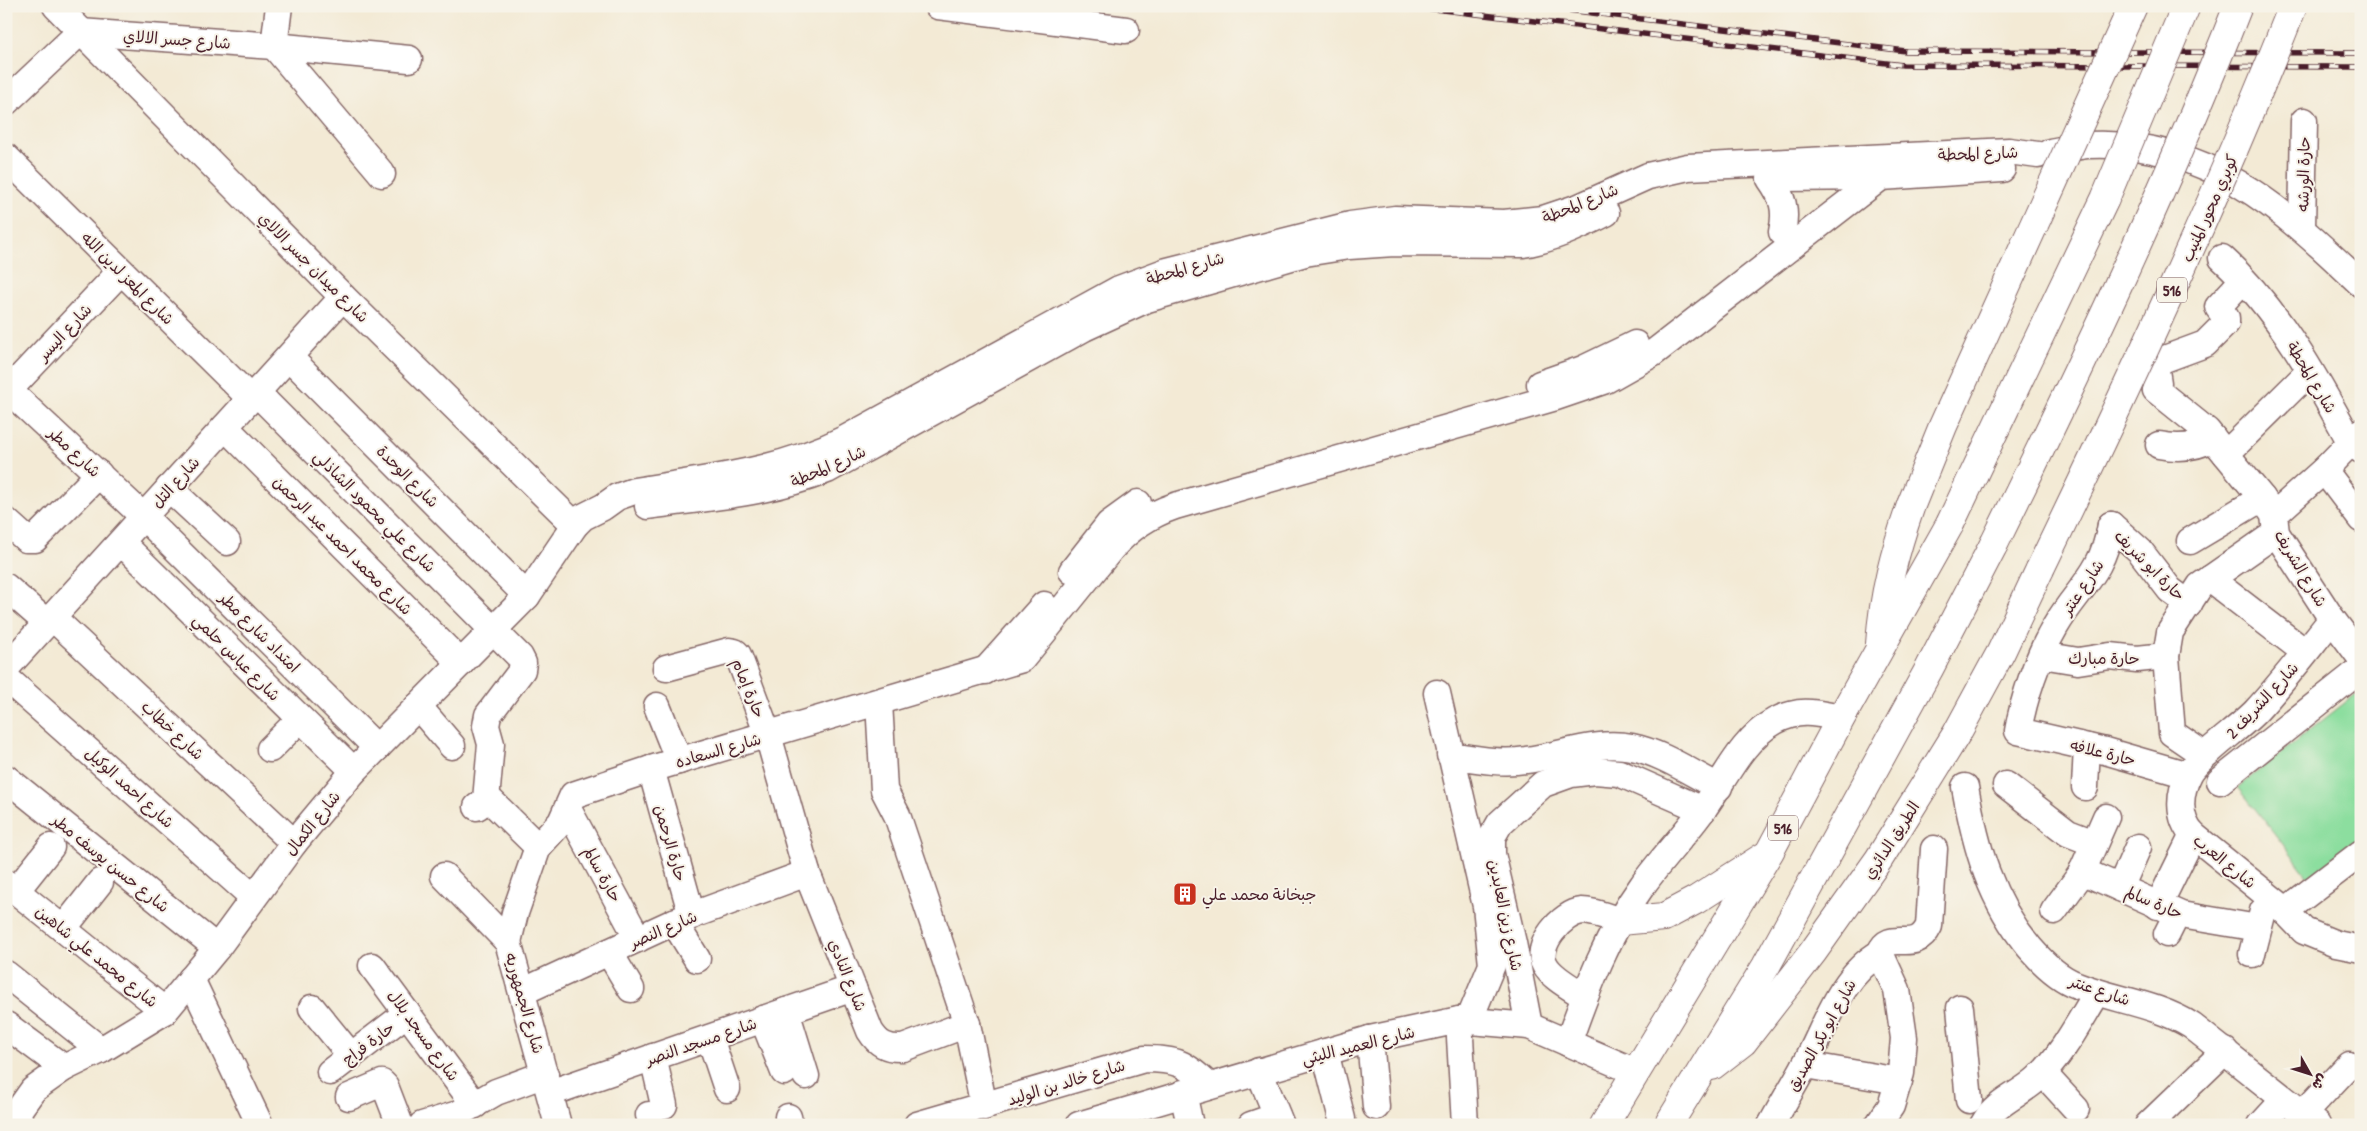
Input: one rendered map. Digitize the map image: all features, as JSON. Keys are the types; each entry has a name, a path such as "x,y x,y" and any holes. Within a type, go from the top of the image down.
{"highway":[{"name":"516","path":"1880,652 1882,609 1889,574 1910,505 1943,426 2133,6"},
{"name":"516","path":"1604,1125 1770,852 1841,718 1880,652 1950,524 2105,198 2186,6"},
{"name":"الطريق الدائري","path":"1668,1125 1776,948 1920,687 1994,544 2091,346 2209,82 2238,6"},
{"name":"كوبري محور المنيب","path":"2040,569 2187,258 2250,114 2293,6"},
{"name":"الطريق الدائري","path":"1697,1078 1743,1042 1814,952 1879,859 1957,733 2001,652 2040,569"},
{"path":"1620,921 1664,917 1719,886 1770,852"}],"street":[{"name":"شارع ميدان جسر الالاي","path":"56,6 343,296 575,525"},
{"path":"279,6 274,46 382,174"},
{"path":"938,6 1126,30"},
{"name":"شارع جسر الالاي","path":"80,32 274,46 408,59"},
{"path":"6,102 80,32"},
{"name":"حارة الورشه","path":"2302,228 2304,121"},
{"name":"شارع المحطة","path":"603,508 628,509 763,490 806,478 848,459 1104,317 1147,299 1178,289 1305,253 1349,246 1394,243 1524,244 1544,240 1563,234 1635,198 1673,186 1712,180 1770,178 1875,170 2019,150 2038,155 2086,145 2134,146 2182,156 2257,194 2302,228"},
{"name":"شارع المعز لدين الله","path":"6,157 121,271 254,395"},
{"name":"شارع المحطة","path":"603,508 625,493 763,469 825,449 1096,300 1134,282 1167,271 1328,229 1372,221 1418,218 1504,224 1543,219 1579,207 1648,176 1688,167 1875,170"},
{"path":"1068,589 1103,530 1123,512 1138,503 1162,493 1582,369 1638,342 1663,325 1782,232 1875,170"},
{"path":"985,671 1122,537 1146,518 1160,512 1581,390 1629,368 1673,338 1875,170"},
{"path":"1770,178 1783,201 1785,209 1782,232"},
{"path":"2302,228 2361,284"},
{"name":"شارع المحطة","path":"2222,258 2277,320 2358,442"},
{"name":"شارع اليسر","path":"7,390 121,271"},
{"name":"شارع الشريف","path":"2243,280 2218,307 2217,310 2226,318 2226,322 2205,344 2159,361 2154,368 2158,383 2156,390 2208,431 2271,516 2332,619 2361,658"},
{"name":"شارع التل","path":"6,668 343,296"},
{"name":"شارع الوحدة","path":"289,357 527,596"},
{"path":"2160,445 2169,447 2202,444 2219,446 2310,371"},
{"name":"شارع مطر","path":"7,390 144,517"},
{"name":"شارع علي محمود الشاذلي","path":"254,395 520,656 523,663 522,670 488,715 486,726 491,744 482,803 494,802 538,847"},
{"name":"شارع محمد احمد عبد الرحمن","path":"226,426 461,663"},
{"path":"2196,767 2194,748 2172,733 2166,656 2170,632 2200,586 2210,579 2271,516 2358,442"},
{"path":"2324,470 2361,519"},
{"path":"6,521 26,539 35,539 99,474"},
{"path":"170,488 227,542"},
{"name":"شارع الكمال","path":"15,1113 33,1090 64,1068 101,1050 165,1010 217,948 294,843 354,771 527,596 575,525 583,517 603,508"},
{"path":"2190,541 2271,516"},
{"name":"امتداد شارع مطر","path":"144,517 377,748"},
{"name":"حارة ابو شريف","path":"2111,525 2140,551 2170,590 2189,604"},
{"name":"شارع عنتر","path":"2018,731 2021,714 2042,655 2054,628 2101,561 2107,547 2111,525"},
{"name":"شارع عباس حلمي","path":"121,542 354,771"},
{"path":"2210,579 2305,652"},
{"name":"شارع خطاب","path":"6,587 49,620 294,843"},
{"name":"شارع السعاده","path":"508,942 515,913 538,847 561,822 568,809 569,800 573,795 651,769 1022,659 1068,589"},
{"name":"شارع الشريف 2","path":"2196,767 2256,712 2332,619"},
{"name":"حارة إمام","path":"666,668 729,651 735,652 768,735"},
{"name":"حارة مبارك","path":"2042,655 2078,661 2110,656 2137,659 2166,656"},
{"path":"2220,781 2361,669"},
{"name":"شارع احمد الوكيل","path":"6,678 253,897"},
{"name":"شارع زين العابدين","path":"1436,693 1486,906 1492,965 1464,1022 1465,1125"},
{"path":"879,702 884,790 897,815 967,1024 984,1107"},
{"path":"418,706 452,746"},
{"path":"657,706 679,761"},
{"path":"1568,1043 1584,996 1620,921 1642,886 1703,810 1752,737 1775,721 1800,712 1841,718"},
{"path":"270,749 300,719"},
{"name":"حارة علافه","path":"2018,731 2087,747 2196,767"},
{"name":"شارع النادي","path":"768,735 807,873 875,1040 884,1046 903,1048 967,1024"},
{"path":"1450,755 1502,763 1536,759 1580,748 1632,747 1655,755 1718,787"},
{"path":"2085,787 2087,747"},
{"path":"1536,759 1543,784"},
{"name":"شارع العرب","path":"2196,767 2181,794 2181,810 2186,828 2276,903 2304,931 2336,944 2361,949"},
{"name":"حارة الرحمن","path":"651,769 683,919 698,959"},
{"name":"شارع زين العابدين","path":"1529,1026 1513,943 1492,854 1492,837 1500,823 1533,791 1543,784 1571,774 1595,771 1619,772 1703,810"},
{"name":"شارع حسن يوسف مطر","path":"6,778 217,948"},
{"path":"2006,784 2068,833 2094,843"},
{"name":"شارع عنتر","path":"1965,787 1980,850 1994,896 2013,928 2050,968 2075,984 2097,993 2172,1013 2225,1051 2301,1113"},
{"name":"حارة سالم","path":"568,809 638,939"},
{"path":"2054,911 2082,870 2106,817"},
{"path":"2167,918 2193,835"},
{"path":"11,887 51,847"},
{"path":"2120,888 2138,847"},
{"name":"شارع ابو بكر الصديق","path":"1771,1125 1805,1065 1848,981 1859,968 1880,953 1883,946 1889,942 1918,940 1924,936 1929,926 1934,849"},
{"path":"2252,954 2258,928 2276,903 2361,853"},
{"name":"حارة سالم","path":"2082,870 2120,888 2167,918 2258,928"},
{"name":"شارع النصر","path":"522,992 683,919 807,873"},
{"name":"شارع الجمهوريه","path":"444,876 508,942 558,1125"},
{"path":"63,929 100,882"},
{"name":"شارع محمد علي شاهين","path":"11,887 165,1010"},
{"path":"1584,996 1546,968 1541,958 1542,947 1562,920 1582,911 1620,921"},
{"path":"609,952 631,989"},
{"path":"1878,1125 1891,1106 1899,1081 1904,1038 1897,990 1880,953"},
{"name":"شارع مسجد بلال","path":"372,966 475,1105"},
{"path":"6,974 101,1050"},
{"path":"191,979 260,1125"},
{"name":"شارع مسجد النصر","path":"422,1125 458,1114 496,1092 547,1083 653,1058 853,988"},
{"path":"1983,1125 1989,1113 2026,1089 2058,1057 2097,993"},
{"path":"312,1008 351,1056"},
{"path":"1960,1008 1958,1099 2004,1102"},
{"name":"حارة فراج","path":"330,1072 407,1013"},
{"path":"775,1015 795,1074"},
{"name":"شارع العميد الليثي","path":"1088,1123 1183,1093 1370,1039 1464,1022 1529,1026 1636,1072"},
{"path":"6,1025 64,1068"},
{"path":"710,1038 727,1088"},
{"path":"1370,1039 1376,1107"},
{"path":"2148,1125 2225,1051"},
{"path":"1325,1052 1342,1119"},
{"path":"653,1058 655,1115"},
{"name":"شارع خالد بن الوليد","path":"918,1125 1144,1060 1168,1059 1191,1068 1209,1086"},
{"path":"1805,1065 1899,1081"},
{"path":"2261,1125 2301,1113 2348,1065"},
{"path":"1251,1125 1279,1120 1259,1071"},
{"path":"2043,1073 2076,1110"},
{"path":"349,1097 382,1083 385,1086 400,1125"},
{"path":"1183,1093 1190,1125"}],"green space":[{"path":"2361,690 2361,847 2314,884 2238,787"}],"railway":[{"path":"1409,6 1903,65 2361,67"},
{"path":"1534,6 1906,51 2361,53"}],"place":[{"name":"جبخانة محمد علي","path":"1185,894"}]}
